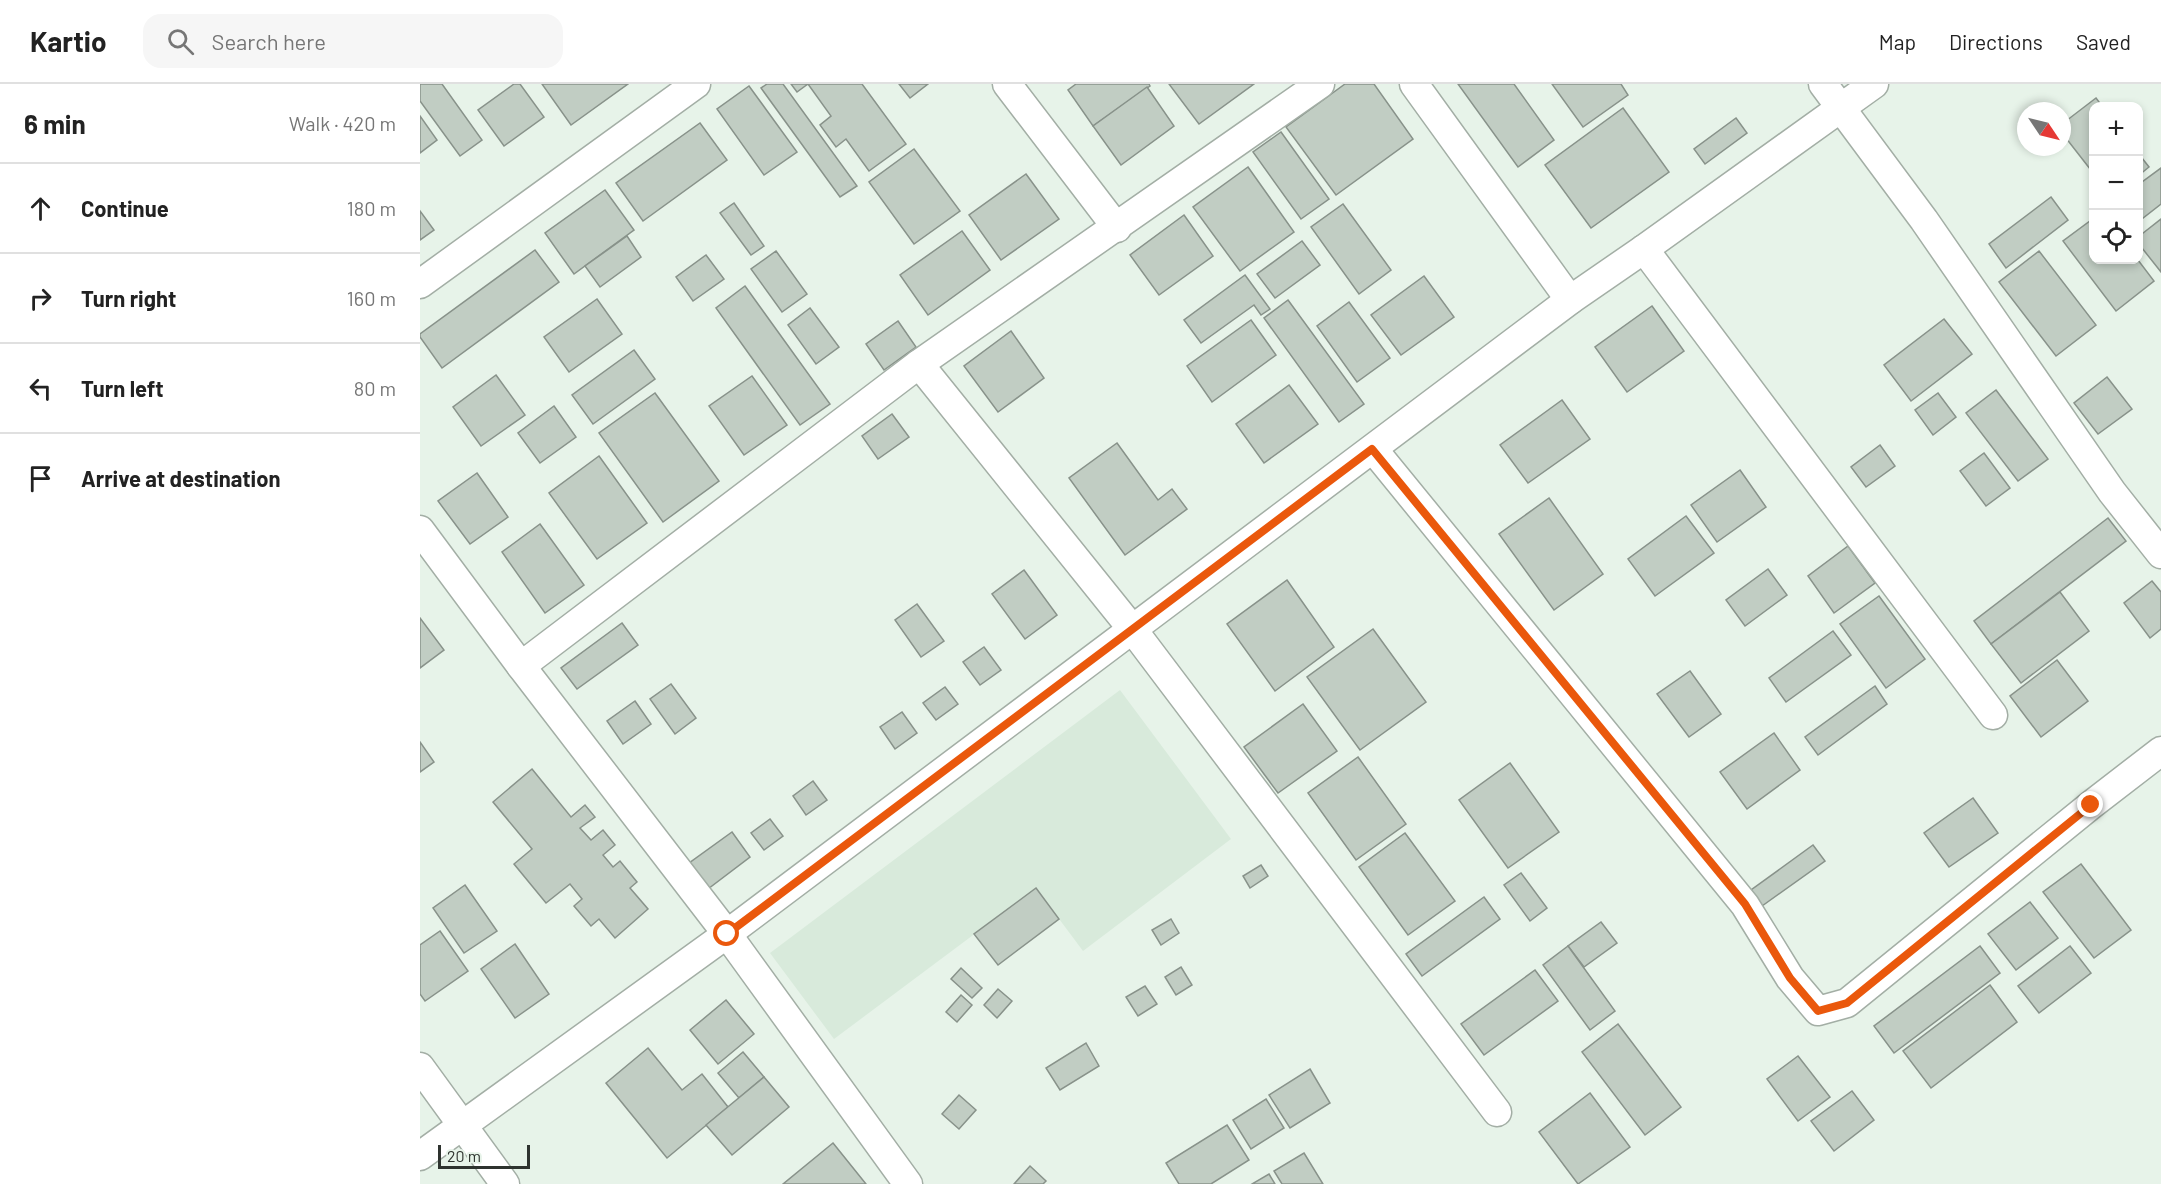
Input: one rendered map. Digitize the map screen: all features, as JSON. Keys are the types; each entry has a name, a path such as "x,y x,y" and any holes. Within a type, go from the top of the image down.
{"street":[{"path":"420,284 696,84"},
{"path":"1007,84 1117,228"},
{"path":"521,666 919,364 1117,228 1320,84"},
{"path":"1414,84 1570,300"},
{"path":"1823,84 1924,220 2112,492 2161,554"},
{"path":"420,1156 727,934 1570,300 1874,84"},
{"path":"1644,249 1993,715"},
{"path":"919,364 1133,630 1497,1112"},
{"path":"1372,449 1745,904 1790,978 1818,1011 1847,1003 2082,812 2161,751"},
{"path":"420,530 521,666 727,934 908,1184"},
{"path":"420,1067 505,1184"}],"shaded area":[{"path":"1120,690 1231,839 1083,951 1036,888 834,1039 770,953"}],"building":[{"path":"420,84 442,84 482,140 460,156 420,101"},
{"path":"514,84 520,84 544,117 504,146 478,110"},
{"path":"542,84 628,84 571,125"},
{"path":"767,84 783,84 857,186 840,197 761,88"},
{"path":"791,84 808,84 797,92"},
{"path":"808,84 862,84 906,144 869,171 846,139 836,147 820,125 831,116"},
{"path":"899,84 928,84 910,98"},
{"path":"1076,84 1149,84 1150,86 1093,126 1068,90"},
{"path":"1169,84 1254,84 1199,124"},
{"path":"1345,84 1374,84 1413,139 1336,195 1286,127"},
{"path":"1458,84 1514,84 1554,140 1518,167"},
{"path":"1552,84 1621,84 1628,95 1583,127"},
{"path":"749,86 797,152 764,175 717,109"},
{"path":"1147,87 1174,126 1121,165 1093,126"},
{"path":"2089,103 2089,168 2071,145 2071,117"},
{"path":"1623,108 1669,172 1591,228 1545,165"},
{"path":"420,116 437,140 420,153"},
{"path":"1736,118 1747,133 1705,164 1694,149"},
{"path":"700,123 727,160 643,221 616,183"},
{"path":"1281,132 1329,199 1301,219 1253,152"},
{"path":"914,149 960,211 914,244 869,182"},
{"path":"2143,159 2149,167 2143,172"},
{"path":"1248,167 1294,232 1240,271 1193,207"},
{"path":"2161,168 2161,204 2143,218 2143,210 2143,181"},
{"path":"1026,174 1059,219 1001,260 969,215"},
{"path":"605,190 634,230 574,274 545,233"},
{"path":"2051,197 2068,220 2006,268 1989,244"},
{"path":"734,203 764,246 751,255 720,213"},
{"path":"1343,204 1391,270 1359,294 1311,227"},
{"path":"420,211 434,230 420,240"},
{"path":"1184,215 1213,256 1159,295 1130,255"},
{"path":"2161,219 2161,272 2143,249 2143,233"},
{"path":"2089,222 2089,264 2141,264 2154,281 2116,311 2063,241"},
{"path":"962,231 990,270 928,315 900,275"},
{"path":"627,236 641,257 600,287 585,266"},
{"path":"1302,241 1320,265 1275,298 1257,274"},
{"path":"535,250 559,282 442,368 420,334"},
{"path":"776,251 807,294 782,312 751,269"},
{"path":"2039,251 2096,325 2056,356 1999,282"},
{"path":"706,255 724,279 693,301 676,277"},
{"path":"1245,275 1270,309 1261,315 1254,305 1201,343 1184,320"},
{"path":"1424,276 1454,317 1401,355 1371,315"},
{"path":"745,286 830,404 800,425 716,308"},
{"path":"597,299 622,334 569,372 544,337"},
{"path":"1288,300 1364,404 1339,422 1264,318"},
{"path":"1349,302 1390,358 1357,382 1317,326"},
{"path":"1652,306 1684,351 1627,392 1595,347"},
{"path":"810,308 839,347 816,364 788,325"},
{"path":"1944,319 1972,354 1911,401 1884,365"},
{"path":"1251,320 1276,355 1212,402 1187,366"},
{"path":"898,321 916,347 884,370 866,344"},
{"path":"1011,331 1044,378 998,412 964,366"},
{"path":"634,350 655,379 593,424 572,395"},
{"path":"496,375 525,415 481,446 453,407"},
{"path":"752,376 787,425 744,455 709,406"},
{"path":"2107,377 2132,409 2098,434 2074,403"},
{"path":"1289,385 1318,424 1264,463 1236,424"},
{"path":"1996,390 2048,459 2018,481 1966,413"},
{"path":"655,393 719,481 663,522 599,433"},
{"path":"1938,393 1956,417 1933,435 1915,410"},
{"path":"1562,400 1590,439 1528,483 1500,445"},
{"path":"554,406 576,437 540,463 518,433"},
{"path":"892,414 909,437 878,459 862,436"},
{"path":"1117,443 1158,500 1172,489 1187,509 1125,555 1069,478"},
{"path":"1880,445 1895,466 1866,487 1851,467"},
{"path":"1984,453 2010,488 1986,506 1960,471"},
{"path":"599,456 647,523 597,559 549,493"},
{"path":"1740,470 1766,507 1717,542 1691,505"},
{"path":"477,473 508,517 470,544 438,501"},
{"path":"1549,498 1603,574 1554,610 1499,534"},
{"path":"1686,516 1714,553 1655,596 1628,559"},
{"path":"2108,518 2126,541 1991,644 1974,621"},
{"path":"540,524 584,585 545,613 502,552"},
{"path":"1848,546 1875,583 1834,613 1808,576"},
{"path":"1768,569 1787,595 1745,626 1726,600"},
{"path":"1024,570 1057,615 1025,639 992,594"},
{"path":"1287,580 1334,647 1275,691 1227,624"},
{"path":"2152,581 2161,592 2161,629 2150,638 2124,603"},
{"path":"2060,592 2089,631 2021,683 1991,644"},
{"path":"1879,596 1925,659 1886,688 1840,624"},
{"path":"917,604 944,641 921,657 895,620"},
{"path":"420,618 444,650 420,668"},
{"path":"622,623 638,645 577,689 561,668"},
{"path":"1373,629 1426,702 1360,750 1307,677"},
{"path":"1833,631 1851,655 1786,702 1769,678"},
{"path":"984,647 1001,670 980,685 963,662"},
{"path":"2057,660 2088,701 2041,737 2010,696"},
{"path":"1690,671 1721,714 1689,737 1657,694"},
{"path":"671,684 696,718 675,734 650,699"},
{"path":"1875,686 1887,704 1818,755 1805,737"},
{"path":"945,687 958,704 936,720 923,703"},
{"path":"635,701 651,724 623,744 607,721"},
{"path":"1303,704 1337,751 1278,793 1244,747"},
{"path":"902,712 917,733 895,749 880,727"},
{"path":"1774,733 1800,770 1747,809 1720,772"},
{"path":"420,742 434,762 420,772"},
{"path":"1358,757 1406,824 1356,860 1308,793"},
{"path":"1510,763 1559,832 1508,868 1459,800"},
{"path":"532,769 571,817 585,805 595,817 580,828 591,840 603,830 615,845 603,855 613,867 620,861 637,882 630,888 648,909 615,938 599,919 591,926 574,906 582,899 570,884 546,903 514,864 532,849 493,802"},
{"path":"813,781 827,800 806,815 793,796"},
{"path":"1973,798 1998,833 1949,867 1924,833"},
{"path":"770,819 783,836 764,850 751,833"},
{"path":"732,832 750,857 704,892 685,866"},
{"path":"1405,833 1455,901 1408,935 1359,867"},
{"path":"1813,845 1825,861 1762,906 1751,890"},
{"path":"2081,864 2131,930 2094,958 2043,892"},
{"path":"1261,865 1268,876 1250,888 1243,876"},
{"path":"1521,873 1547,908 1530,921 1504,885"},
{"path":"465,885 497,931 464,953 433,908"},
{"path":"1036,888 1059,919 998,965 974,934"},
{"path":"1484,897 1500,919 1422,976 1406,954"},
{"path":"2030,902 2058,938 2016,970 1988,934"},
{"path":"1171,919 1179,933 1161,945 1152,930"},
{"path":"1601,922 1617,943 1584,967 1568,946"},
{"path":"440,931 468,971 425,1001 420,994 420,945"},
{"path":"515,944 549,994 515,1018 481,969"},
{"path":"1568,946 1615,1011 1590,1030 1543,965"},
{"path":"1980,946 2000,973 1894,1053 1874,1026"},
{"path":"2070,946 2091,973 2039,1013 2018,986"},
{"path":"1181,967 1192,985 1176,995 1165,977"},
{"path":"961,968 982,988 972,998 951,979"},
{"path":"1535,970 1558,1001 1484,1055 1461,1024"},
{"path":"1990,985 2017,1022 1931,1088 1903,1051"},
{"path":"1145,986 1157,1004 1138,1016 1126,997"},
{"path":"998,989 1012,1001 997,1018 984,1005"},
{"path":"961,995 972,1005 957,1022 946,1012"},
{"path":"726,1000 754,1034 718,1064 690,1030"},
{"path":"1618,1024 1681,1107 1645,1135 1582,1052"},
{"path":"1086,1043 1099,1066 1060,1090 1046,1068"},
{"path":"648,1048 682,1090 702,1074 728,1107 667,1158 606,1083"},
{"path":"743,1052 764,1077 739,1098 718,1073"},
{"path":"1798,1056 1830,1097 1798,1121 1767,1079"},
{"path":"1310,1069 1330,1103 1290,1128 1269,1095"},
{"path":"764,1077 789,1107 732,1155 706,1125"},
{"path":"1852,1091 1874,1120 1834,1151 1811,1121"},
{"path":"1590,1093 1630,1147 1578,1184 1539,1132"},
{"path":"959,1095 976,1110 959,1129 942,1114"},
{"path":"1266,1099 1284,1128 1251,1149 1233,1120"},
{"path":"1227,1125 1249,1160 1211,1184 1179,1184 1166,1163"},
{"path":"833,1143 866,1184 783,1184"},
{"path":"1304,1153 1323,1184 1282,1184 1274,1171"},
{"path":"1030,1166 1046,1181 1043,1184 1014,1184"},
{"path":"1269,1174 1275,1184 1252,1184"}],"route":[{"path":"727,934 1372,449 1745,904 1790,978 1818,1011 1847,1003 2091,805"}]}
